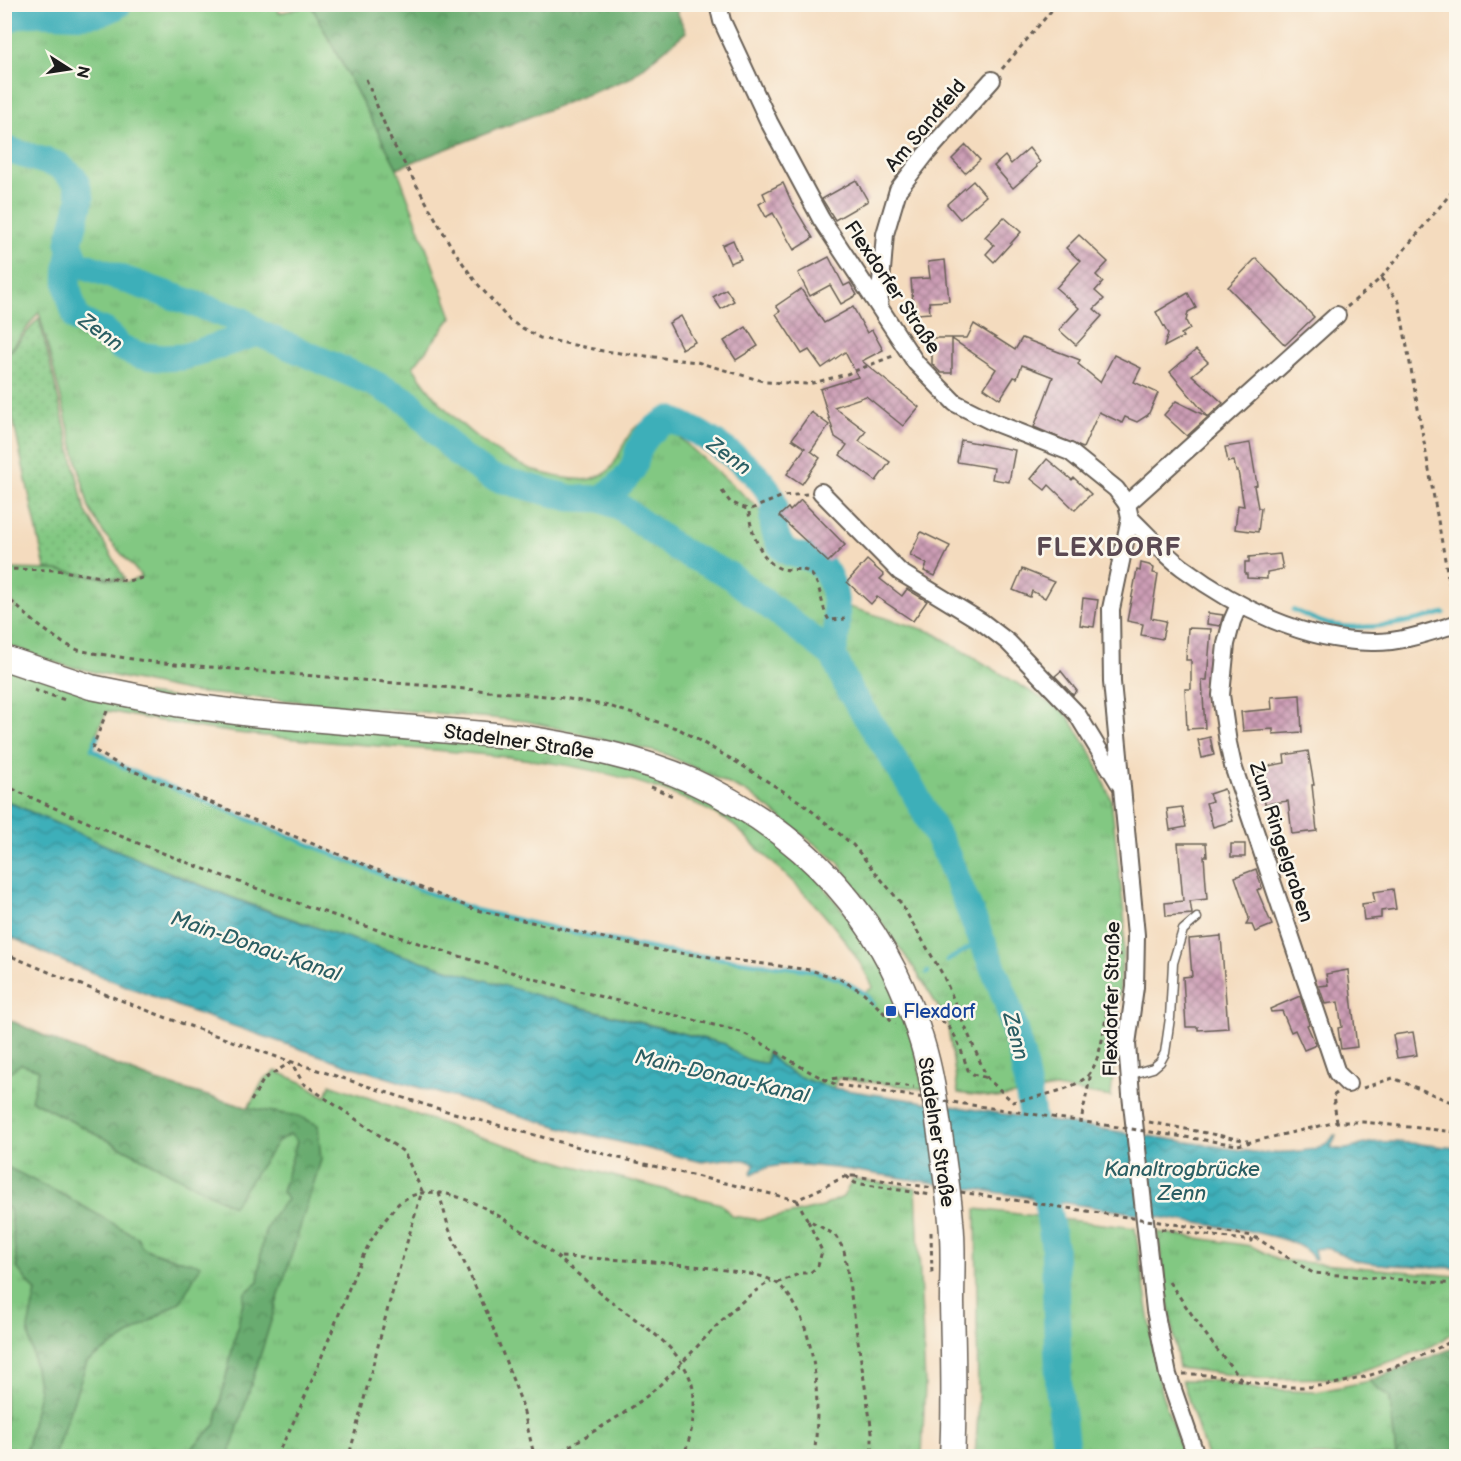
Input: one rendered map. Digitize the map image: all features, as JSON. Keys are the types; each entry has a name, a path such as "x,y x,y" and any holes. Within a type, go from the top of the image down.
{"main road":[{"name":"Stadelner Straße","path":"4,658 91,687 176,704 251,714 520,737 591,750 691,780 745,808 795,844 840,889 873,931 900,981 923,1043 934,1091 952,1224 952,1456"}],"street":[{"name":"Flexdorfer Straße","path":"717,4 769,122 821,219 916,363 955,403 993,423 1070,452 1116,489 1129,511 1182,567 1239,605 1320,636 1373,642 1411,637 1455,618"},
{"name":"Am Sandfeld","path":"879,306 885,234 898,190 924,155 992,80"},
{"path":"1129,511 1337,315"},
{"name":"Flexdorfer Straße","path":"821,492 900,572 982,622 1008,642 1077,714 1122,788"},
{"name":"Flexdorfer Straße","path":"1129,511 1111,609 1112,682 1137,935 1135,987 1127,1044 1129,1075 1155,1310 1168,1375 1196,1456"},
{"name":"Zum Ringelgraben","path":"1239,605 1226,645 1221,695 1233,766 1337,1073 1348,1084"}],"lane":[{"path":"1129,1075 1153,1068 1165,1053 1170,1018 1173,963 1183,930 1197,918"}],"path":[{"path":"992,80 1058,4"},
{"path":"366,79 391,140 446,236 475,281 510,321 540,338 603,351 697,362 766,382 809,384 847,374 871,363 910,353"},
{"path":"1337,315 1381,278 1456,187"},
{"path":"1381,278 1399,302 1455,618"},
{"path":"722,491 730,502 749,510 783,496 821,492"},
{"path":"749,510 749,520 756,542 768,559 778,568 805,569 811,573 816,582 823,611 829,620 845,619"},
{"path":"4,569 56,570 127,581 143,578"},
{"path":"4,595 38,625 63,643"},
{"path":"33,690 74,702"},
{"path":"117,713 107,711 92,749 123,767 178,790 476,910 664,951 810,970 840,979 864,993 902,1032"},
{"path":"4,785 118,836 291,900 522,975 741,1032 824,1080 838,1085 1238,1145 1337,1122 1363,1122 1456,1132"},
{"path":"647,786 677,797"},
{"path":"1082,1116 1092,1071 1101,1044 1112,976 1117,960 1137,935"},
{"path":"4,953 167,1018 291,1062 432,1107 603,1154 797,1200 846,1176 854,1176 1253,1236 1313,1273 1456,1284"},
{"path":"943,975 987,1078"},
{"path":"941,1019 956,1038 968,1070 987,1078 1013,1102 1051,1094 1073,1086 1092,1071"},
{"path":"251,1101 264,1079 291,1062"},
{"path":"291,1062 303,1083 404,1152 422,1191 389,1304 349,1456"},
{"path":"824,1080 838,1078 924,1089"},
{"path":"1348,1084 1360,1089 1393,1078 1456,1104"},
{"path":"1333,1096 1337,1122"},
{"path":"1134,1119 1253,1142"},
{"path":"846,1176 855,1183 931,1195"},
{"path":"276,1456 314,1376 366,1248 379,1227 401,1201 422,1191 452,1195 508,1220 559,1257 652,1331 682,1362 692,1382 694,1406 687,1449 683,1456"},
{"path":"438,1193 449,1229 488,1315 522,1404 532,1456 554,1456 640,1402 753,1292 772,1281"},
{"path":"777,1283 801,1273 810,1273 818,1266 822,1251 797,1200"},
{"path":"807,1219 835,1235 843,1250 872,1432 872,1456"},
{"path":"1145,1227 1252,1241 1253,1236"},
{"path":"559,1257 684,1264 747,1273 777,1283 797,1305 809,1337 817,1397 817,1437 814,1456"},
{"path":"1164,1275 1176,1296 1243,1381"},
{"path":"1168,1375 1203,1374 1290,1387 1338,1384 1390,1369 1456,1339"}],"green space":[{"path":"277,4 279,13 311,5 397,168 452,317 413,367 426,386 459,422 498,452 520,464 542,473 585,480 609,470 632,431 655,416 756,506 842,605 932,632 1066,713 1092,754 1111,799 1125,923 1111,1097 1055,1088 997,1098 958,1093 947,1021 914,968 838,862 750,794 665,754 526,721 191,692 66,666 5,644 5,617 15,606 5,595 5,569 56,570 127,582 142,577 104,534 89,508 39,312 9,352 5,353 5,5"},
{"path":"311,5 674,5 686,32 630,78 397,168"},
{"path":"39,318 85,510 125,579 45,568 4,378 5,354 9,353"},
{"path":"5,658 91,687 601,752 777,829 900,981 924,1089 838,1078 833,1088 797,1076 773,1060 767,1053 767,1063 755,1062 734,1052 725,1044 538,996 427,964 231,897 119,852 5,800","holes":["107,711 236,733 481,754 553,763 624,778 658,789 692,802 724,819 742,833 791,880 837,930 873,987 864,993 840,979 810,970 664,951 476,910 402,883 123,767 92,749"]},
{"path":"5,1018 64,1045 156,1081 248,1108 264,1079 276,1071 303,1083 326,1097 330,1084 462,1131 567,1164 721,1204 732,1216 760,1220 822,1207 843,1197 853,1179 916,1188 925,1384 922,1456 5,1456"},
{"path":"5,1018 64,1045 156,1081 249,1108 299,1116 318,1125 321,1160 229,1456 184,1456 215,1425 245,1293 258,1282 262,1247 267,1228 271,1218 287,1200 282,1191 297,1141 290,1134 278,1141 233,1206 31,1100 39,1070 21,1064 5,1075"},
{"path":"5,1166 67,1197 137,1237 146,1249 201,1265 181,1301 87,1362 54,1456 25,1456 39,1392 28,1328 36,1292 17,1268 10,1209 5,1206"},
{"path":"976,1209 1135,1228 1161,1392 1184,1456 975,1456 978,1414"},
{"path":"1157,1232 1251,1246 1279,1260 1456,1276 1456,1331 1432,1346 1339,1378 1263,1379 1179,1368"},
{"path":"1456,1347 1456,1456 1396,1456 1390,1398 1369,1381"},
{"path":"1182,1380 1215,1380 1261,1390 1316,1392 1369,1381 1390,1398 1396,1456 1207,1456"}],"water":[{"path":"4,800 173,874 282,916 503,985 725,1044 739,1055 755,1062 767,1063 768,1052 780,1066 788,1071 806,1080 833,1088 1260,1153 1311,1149 1321,1146 1334,1135 1336,1135 1331,1148 1338,1149 1371,1142 1407,1142 1456,1148 1456,1268 1370,1263 1322,1248 1314,1249 1316,1259 1313,1259 1303,1248 1294,1244 1249,1231 843,1169 784,1165 762,1169 752,1174 755,1164 745,1160 726,1159 702,1162 574,1131 350,1066 190,1011 57,959 5,934"}],"building":[{"path":"966,145 980,160 965,173 952,159"},
{"path":"1029,148 1040,162 1013,188 994,166 1005,156 1011,164"},
{"path":"856,180 868,201 835,220 822,199"},
{"path":"973,181 986,196 960,219 947,204"},
{"path":"783,183 813,238 794,250 773,213 766,217 759,204 766,200 763,193"},
{"path":"1004,217 1021,232 994,262 986,254 994,245 985,237"},
{"path":"1079,235 1108,262 1096,275 1103,282 1095,291 1104,299 1094,309 1102,316 1076,345 1059,330 1079,308 1056,288 1080,261 1066,248"},
{"path":"733,240 741,259 730,263 722,245"},
{"path":"829,257 844,286 850,283 857,295 841,304 830,285 810,296 798,273"},
{"path":"1256,258 1314,317 1285,345 1228,287"},
{"path":"945,260 949,301 929,302 930,313 917,314 916,304 913,304 911,279 930,278 928,262"},
{"path":"726,289 734,301 721,309 713,297"},
{"path":"801,289 824,323 853,307 867,333 872,330 883,350 862,361 919,407 903,426 866,396 834,407 866,431 859,441 890,462 876,481 840,455 847,445 835,437 820,389 858,377 845,352 822,368 809,350 802,354 776,314 780,311 776,306"},
{"path":"1188,293 1196,308 1188,312 1186,321 1190,329 1181,334 1183,337 1164,347 1168,334 1156,312"},
{"path":"681,316 695,342 682,349 669,323"},
{"path":"974,324 1015,350 1022,338 1080,360 1078,364 1100,382 1114,355 1141,368 1134,382 1158,393 1148,415 1137,422 1125,417 1122,423 1099,412 1083,448 1034,427 1053,377 1022,365 1017,378 1014,377 1000,399 984,388 996,369 952,339 952,373 941,373 932,364 932,338 967,338"},
{"path":"746,327 758,346 736,360 724,341"},
{"path":"1196,350 1208,362 1192,375 1223,403 1208,417 1170,372"},
{"path":"1176,401 1208,417 1187,436 1164,415"},
{"path":"811,412 829,425 811,451 820,458 802,484 787,474 805,448 792,439"},
{"path":"961,440 1015,450 1009,482 992,479 994,468 957,462"},
{"path":"1250,443 1257,485 1254,486 1258,508 1261,508 1258,532 1235,529 1238,505 1244,506 1238,471 1236,471 1234,461 1228,462 1225,447"},
{"path":"1047,459 1072,480 1074,478 1091,494 1075,510 1049,485 1045,490 1031,479"},
{"path":"801,500 845,545 828,562 779,516 788,508 790,511"},
{"path":"921,532 950,546 935,576 924,571 927,564 910,555"},
{"path":"1280,554 1283,569 1267,572 1267,579 1247,578 1245,562 1249,562 1249,557"},
{"path":"867,560 884,575 880,579 902,596 907,589 927,601 913,621 877,597 871,604 847,582"},
{"path":"1141,563 1154,568 1153,573 1158,574 1151,618 1166,621 1162,639 1141,635 1143,624 1127,621 1137,570 1140,571"},
{"path":"1022,569 1054,582 1045,598 1032,591 1030,597 1013,590"},
{"path":"1083,598 1098,600 1094,627 1080,625"},
{"path":"1208,613 1223,615 1220,626 1207,624"},
{"path":"1188,628 1211,629 1207,680 1202,680 1205,728 1187,729 1185,689 1191,689 1191,660 1186,660"},
{"path":"1061,671 1077,691 1073,695 1055,676"},
{"path":"1300,695 1302,732 1273,734 1273,729 1243,731 1241,712 1272,709 1271,697"},
{"path":"1210,737 1214,755 1202,758 1198,740"},
{"path":"1308,751 1314,785 1312,785 1317,831 1292,834 1288,801 1265,804 1258,768 1285,763 1284,755"},
{"path":"1224,789 1233,821 1213,827 1206,803 1212,801 1209,794"},
{"path":"1182,807 1186,827 1170,830 1167,809"},
{"path":"1178,843 1206,843 1207,856 1204,856 1207,899 1190,901 1192,914 1166,916 1165,903 1183,901"},
{"path":"1231,844 1245,844 1245,857 1231,857"},
{"path":"1256,869 1262,888 1257,890 1272,925 1255,932 1252,925 1246,925 1249,918 1235,877"},
{"path":"1393,889 1396,909 1381,911 1381,918 1364,920 1362,904 1375,902 1373,892"},
{"path":"1221,936 1228,1028 1198,1030 1198,1027 1186,1027 1183,977 1192,976 1189,939"},
{"path":"1348,970 1357,1047 1341,1049 1338,1028 1342,1027 1338,1002 1325,1004 1319,986 1328,985 1326,974"},
{"path":"1300,996 1309,1024 1307,1025 1316,1045 1304,1050 1295,1030 1291,1032 1282,1011 1271,1012 1270,1009"},
{"path":"1413,1032 1417,1055 1397,1058 1393,1035"}],"waterway":[{"name":"Zenn","path":"4,23 28,14 91,14 106,11 119,4"},
{"name":"Zenn","path":"4,149 58,165 75,179 81,198 69,243 77,263 241,320 258,333 371,382 409,402 459,455 491,477 570,498 601,499 620,507 679,550 729,575 833,655 849,690 912,788 947,855 1006,999 1023,1061 1054,1245 1059,1391 1067,1456"},
{"name":"Zenn","path":"71,251 68,286 77,319 105,331 120,347 138,355 161,358 183,357 258,333"},
{"name":"Zenn","path":"601,499 629,474 640,447 647,437 670,419 714,442 759,478 768,491 774,504 774,530 783,548 790,553 812,559 828,576 833,588 837,616 833,655"},
{"path":"1293,610 1328,624 1357,627 1401,623 1444,613"},
{"path":"1443,637 1456,633"},
{"path":"98,735 92,749 123,767 402,883 476,910 664,951 810,970 840,979 864,993 873,1004"},
{"path":"947,961 982,940"}],"place":[{"name":"Flexdorf","path":"891,1011"}],"district":[{"name":"FLEXDORF","path":"1109,547"}],"water label":[{"name":"Main-Donau-Kanal","path":"256,946"},
{"name":"Main-Donau-Kanal","path":"722,1076"},
{"name":"Kanaltrogbrücke Zenn","path":"1182,1181"}]}
